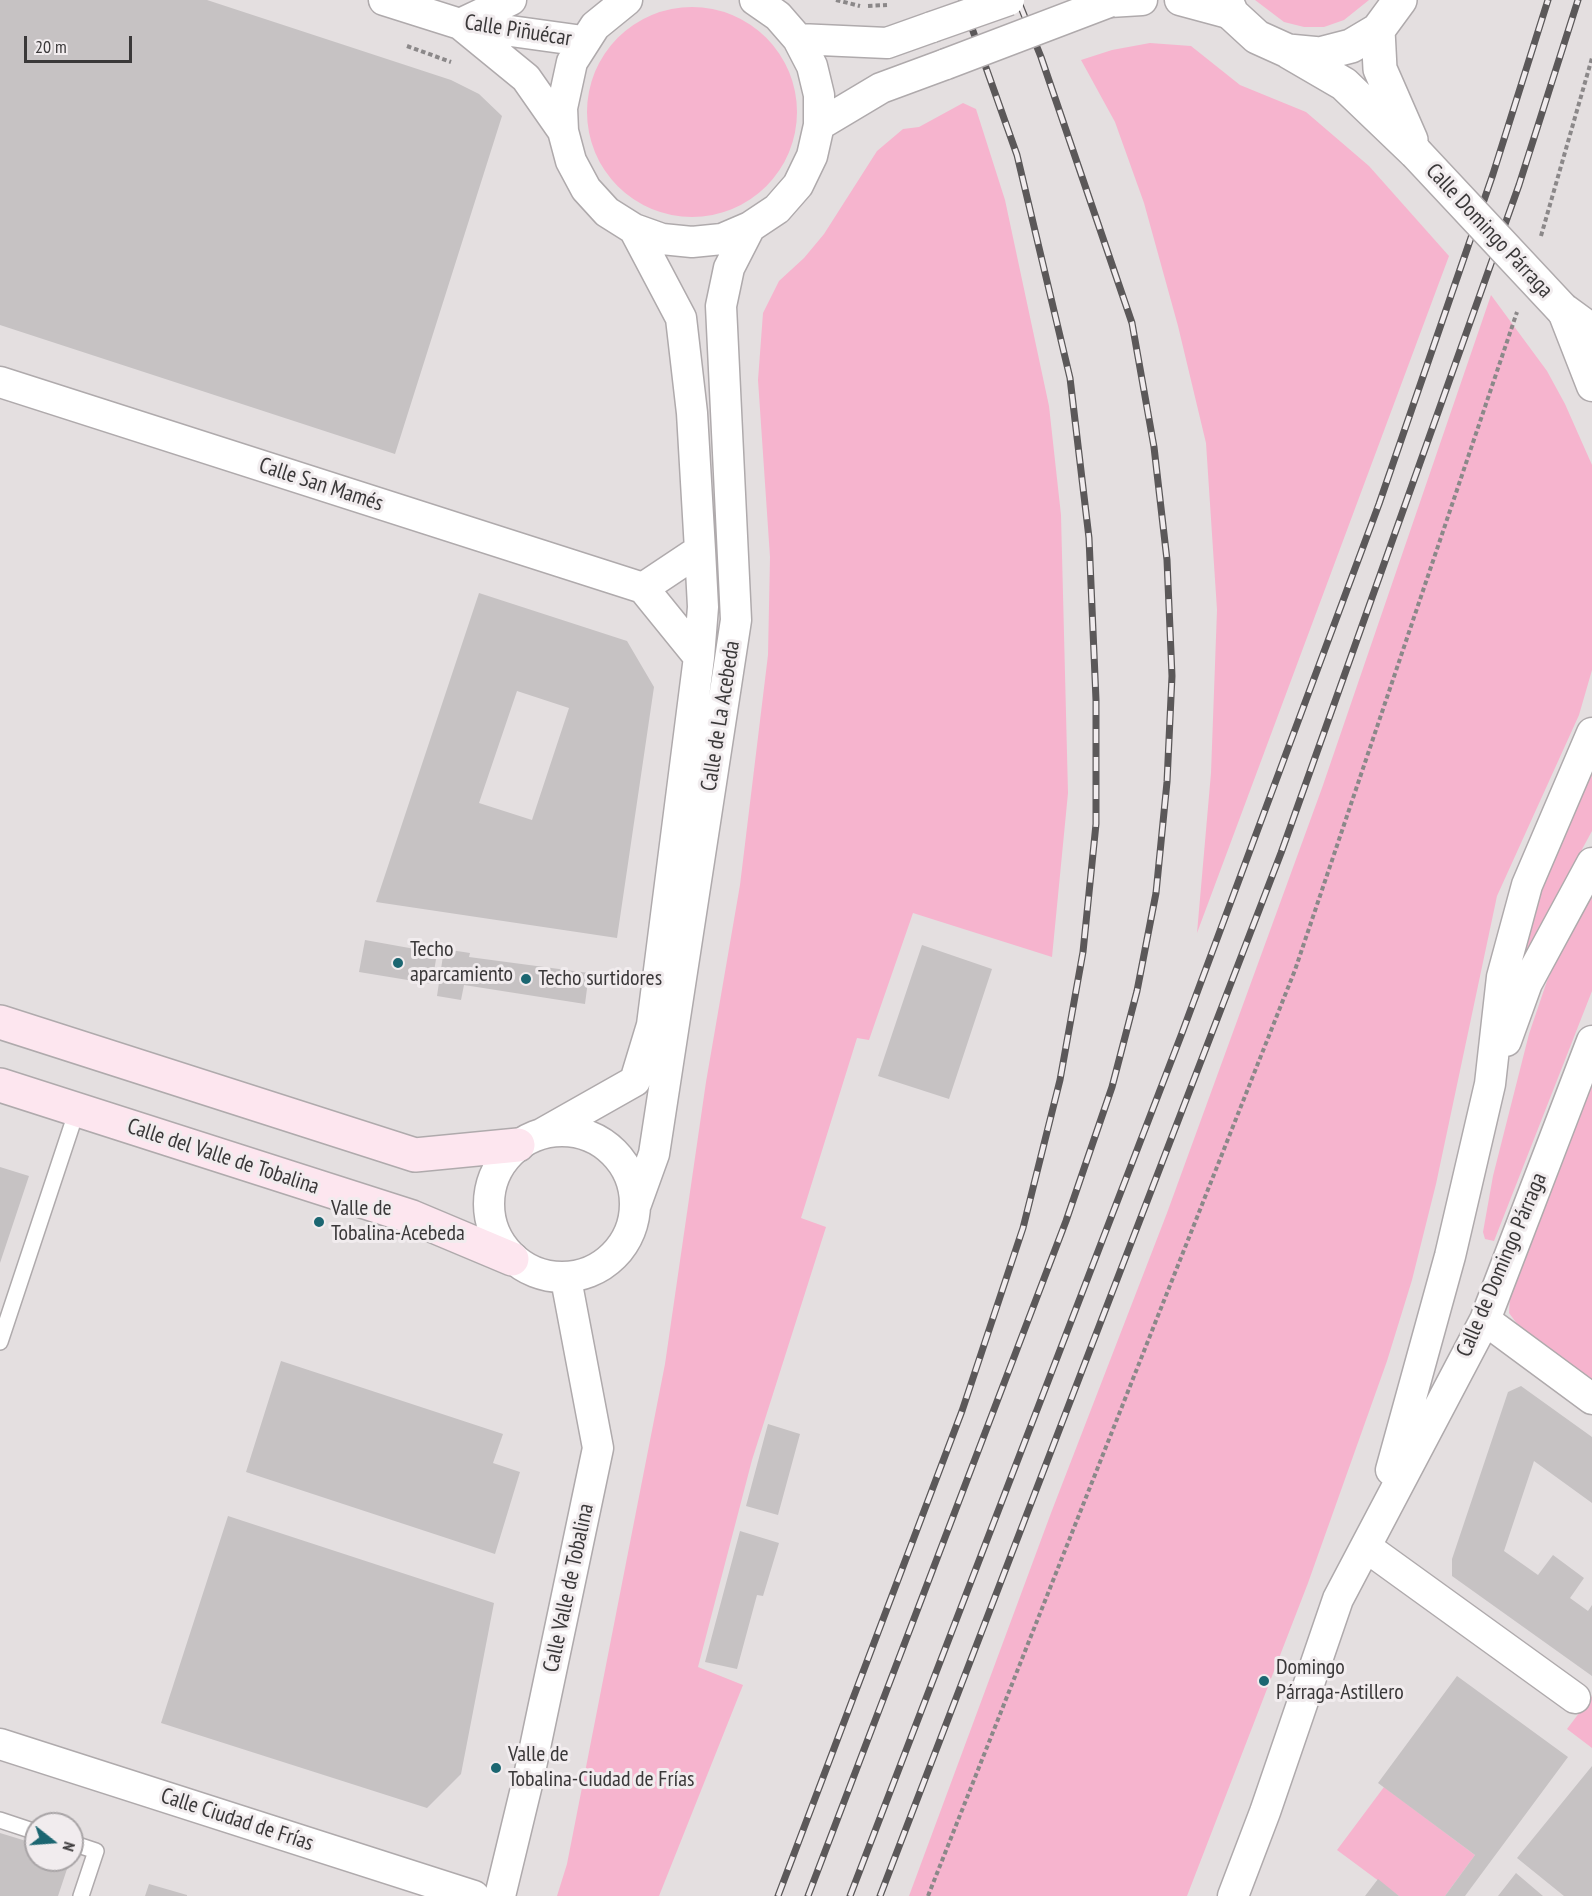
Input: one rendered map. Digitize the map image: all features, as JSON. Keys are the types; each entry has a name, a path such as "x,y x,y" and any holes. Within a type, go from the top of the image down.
{"main road":[{"path":"0,1022 415,1155 531,1139"},
{"name":"Calle del Valle de Tobalina","path":"0,1085 412,1217 512,1259"}],"street":[{"name":"Calle Piñuécar","path":"384,0 460,24 583,41"},
{"path":"511,0 460,24 526,78 562,131"},
{"path":"615,4 583,41 572,62 565,84 561,108 562,131 571,161 586,189 608,212 634,229 662,239 692,242 722,238 750,227 777,209 798,185 812,156 819,125 819,95 814,76 798,39 778,16 754,0"},
{"path":"798,39 887,43 1010,0"},
{"path":"819,125 881,88 1109,2 1142,0"},
{"path":"1180,0 1229,7 1257,37 1288,51 1320,54 1351,46 1378,30 1400,0"},
{"name":"Calle Domingo Párraga","path":"1378,30 1380,69 1416,153"},
{"name":"Calle Domingo Párraga","path":"1288,51 1344,84 1416,153 1562,309 1592,331"},
{"name":"Calle de La Acebeda","path":"636,1204 654,1154 736,620 721,306 729,268 750,227"},
{"name":"Calle de La Acebeda","path":"531,1139 635,1081 652,1025 699,657 703,607 700,550 692,413 681,318 634,229"},
{"path":"1562,309 1592,386"},
{"name":"Calle San Mamés","path":"0,382 643,588"},
{"path":"699,657 643,588 700,550"},
{"name":"Calle de Domingo Párraga","path":"1490,1084 1502,977 1527,885 1592,733"},
{"name":"Calle de Domingo Párraga","path":"1366,1547 1405,1423 1435,1312 1490,1084 1527,983 1592,863"},
{"name":"Calle de Domingo Párraga","path":"1233,1896 1265,1812 1338,1599 1485,1320 1592,1041"},
{"path":"564,1130 590,1135 612,1149 632,1178 636,1204 631,1233 608,1263 591,1273 566,1279 534,1273 512,1259 496,1238 490,1221 488,1197 496,1171 531,1139 564,1130"},
{"name":"Calle Valle de Tobalina","path":"500,1896 529,1776 598,1448 566,1279"},
{"path":"1485,1320 1592,1399"},
{"path":"1366,1547 1575,1698"},
{"name":"Calle Ciudad de Frías","path":"0,1744 474,1896"}],"lane":[{"path":"0,1342 77,1110"},
{"path":"0,1820 24,1828"},
{"path":"81,1896 96,1851 84,1847"}],"path":[{"path":"836,0 860,6 889,5"},
{"path":"1538,247 1592,58"},
{"path":"928,1896 1295,970 1520,303"}],"shaded area":[{"path":"1255,0 1369,0 1344,20 1324,27 1304,27 1284,22"},
{"path":"682,7 702,7 723,11 742,19 773,45 785,62 793,81 797,112 793,143 785,162 759,193 742,205 723,213 702,217 682,217 661,213 642,205 611,179 599,162 591,143 587,122 587,102 591,81 599,62 625,31 642,19 661,11"},
{"path":"1150,43 1191,46 1240,85 1306,112 1369,166 1449,256 1197,933 1211,773 1217,610 1206,443 1178,326 1144,203 1115,122 1081,60 1112,50"},
{"path":"963,103 976,109 1005,200 1049,406 1061,515 1068,793 1052,957 913,913 869,1040 857,1038 801,1218 826,1227 752,1460 698,1667 743,1685 659,1896 557,1896 567,1864 665,1364 706,1082 740,885 768,655 770,557 758,380 763,313 779,281 804,258 824,234 877,151 903,129 919,127"},
{"path":"1491,295 1547,371 1565,404 1592,465 1592,670 1579,715 1497,896 1436,1184 1412,1280 1387,1361 1308,1583 1187,1896 909,1896 1051,1513 1167,1213 1322,788"},
{"path":"1592,768 1592,831 1549,910 1525,962 1521,961 1535,894"},
{"path":"1592,888 1592,991 1494,1241 1485,1239 1483,1232 1493,1176 1529,1034 1547,981"},
{"path":"1592,1085 1592,1382 1521,1329 1509,1313 1510,1296"},
{"path":"1592,1696 1592,1748 1567,1729"},
{"path":"1384,1787 1475,1855 1445,1896 1399,1896 1337,1850"}],"building":[{"path":"0,0 207,0 451,80 479,94 502,116 395,454 0,325"},
{"path":"479,593 627,641 654,687 617,938 376,902","holes":["517,691 569,708 532,820 479,803"]},
{"name":"Techo aparcamiento","path":"365,940 437,953 432,984 359,972"},
{"path":"922,945 992,969 949,1099 878,1076"},
{"name":"Techo surtidores","path":"444,949 470,953 469,957 589,973 585,1004 464,985 461,1000 437,996"},
{"path":"0,1167 29,1176 0,1263"},
{"path":"281,1361 503,1434 493,1463 520,1472 495,1554 246,1472"},
{"path":"1521,1386 1592,1437 1592,1503 1534,1461 1504,1551 1538,1575 1553,1555 1584,1578 1570,1598 1588,1611 1592,1605 1592,1676 1452,1576 1452,1559 1508,1392"},
{"path":"768,1424 800,1434 778,1515 746,1506"},
{"path":"228,1516 494,1603 461,1774 427,1808 161,1723"},
{"path":"740,1531 779,1543 763,1596 757,1595 737,1669 705,1662"},
{"path":"1457,1676 1568,1757 1465,1896 1445,1896 1475,1855 1378,1783"},
{"path":"1592,1766 1592,1896 1564,1896 1517,1858"},
{"path":"0,1833 24,1840 24,1872 66,1872 58,1896 0,1896"},
{"path":"1516,1873 1543,1896 1498,1896"},
{"path":"1378,1879 1399,1896 1365,1896"},
{"path":"149,1884 187,1895 187,1896 145,1896"}],"railway":[{"path":"778,1896 962,1411 1023,1228 1060,1080 1083,952 1096,824 1096,700 1089,538 1070,378 1017,155 962,0"},
{"path":"808,1896 1066,1221 1112,1087 1137,991 1156,893 1167,782 1172,676 1167,560 1154,447 1132,323 1041,57 1018,0"},
{"path":"850,1896 1182,1033 1379,504 1493,174 1548,0"},
{"path":"880,1896 1281,853 1519,185 1578,0"}],"place":[{"name":"Techo aparcamiento","path":"398,963"},
{"name":"Techo surtidores","path":"526,979"},
{"name":"Valle de Tobalina-Acebeda","path":"319,1222"},
{"name":"Domingo Párraga-Astillero","path":"1264,1681"},
{"name":"Valle de Tobalina-Ciudad de Frías","path":"496,1768"}]}
